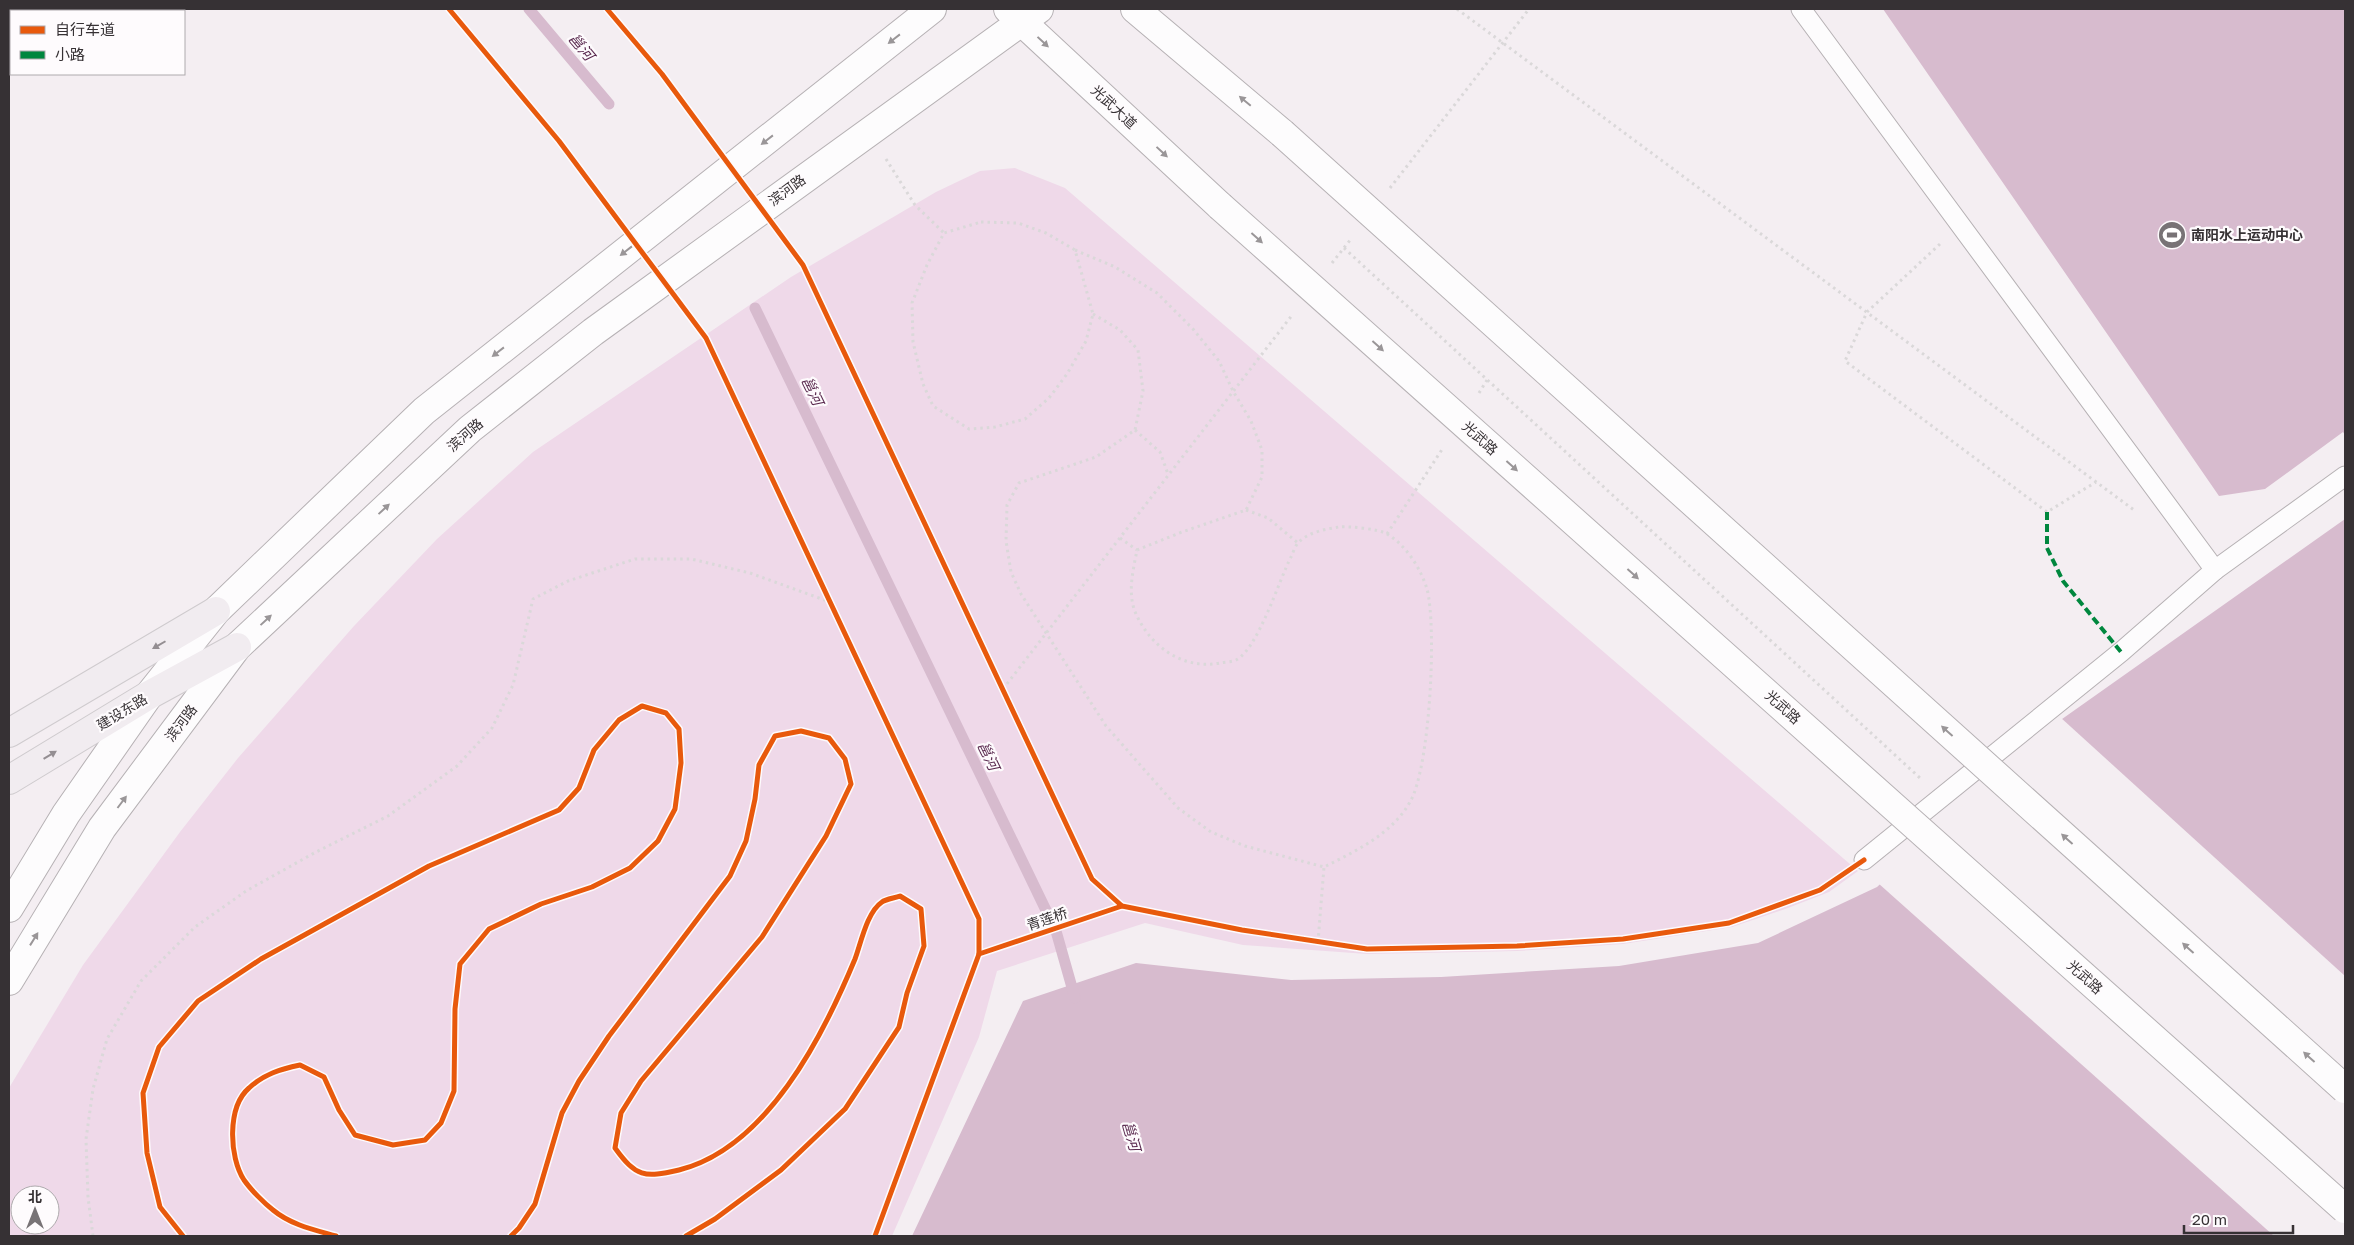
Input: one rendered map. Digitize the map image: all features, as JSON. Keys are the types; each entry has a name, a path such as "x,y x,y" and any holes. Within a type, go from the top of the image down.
{"main road":[{"path":"9,908 66,814 149,695 216,611 424,411 932,9"},
{"path":"1135,9 1282,133 2345,1089"},
{"name":"滨河路","path":"9,980 102,828 238,647 470,429 593,332 869,131 1023,13"},
{"name":"光武大道","path":"1023,13 1220,206"},
{"name":"光武路","path":"1220,206 2345,1209"},
{"path":"9,733 216,611"},
{"name":"建设东路","path":"9,780 149,695 238,647"}],"lane":[{"path":"1801,9 2214,570"},
{"path":"1864,860 2121,652 2214,570 2345,476"}],"path":[{"path":"1457,9 2136,512"},
{"path":"1385,195 1529,9"},
{"path":"869,131 916,205 944,233"},
{"path":"1075,250 1093,314 1086,341 1067,374 1049,398 1025,419 995,427 969,429 933,406 923,384 913,342 912,303 927,265 944,233 981,222 1018,222 1046,233 1075,250 1115,267 1157,293 1193,329 1219,360 1233,391 1251,421 1262,450 1262,478 1246,510"},
{"path":"1960,224 1867,312 1845,360 2047,512 2096,482"},
{"path":"1326,271 1356,233"},
{"path":"1344,248 1940,798"},
{"path":"1003,689 1297,309"},
{"path":"1093,314 1120,330 1138,350 1144,391 1135,430 1096,457 1018,483 1007,505 1006,541 1011,572 1021,594 1106,726 1178,808 1210,832 1245,846 1324,867 1367,844 1395,823 1411,801 1421,769 1427,736 1431,634 1427,590 1413,558 1387,534 1347,526 1321,530 1298,542 1253,642 1236,660 1210,665 1182,661 1157,646 1135,613 1130,581 1137,550"},
{"path":"1477,396 1487,380"},
{"path":"1135,430 1160,452 1168,475"},
{"path":"1387,534 1445,445"},
{"path":"1137,550 1246,510 1268,518 1298,542"},
{"path":"1120,538 1137,550"},
{"path":"93,1236 88,1196 86,1139 93,1089 108,1039 141,981 195,927 246,891 388,816 457,766 492,728 513,685 533,599 568,580 635,559 692,559 750,573 830,602"},
{"path":"826,593 834,611"},
{"path":"998,680 1007,698"},
{"path":"1318,942 1324,867"},
{"path":"1309,940 1328,943"}],"shaded area":[{"path":"1015,168 1065,188 1858,871 1829,892 1732,927 1623,944 1517,951 1367,954 1243,945 1145,923 997,971 979,1037 892,1236 9,1236 9,1088 83,965 180,832 238,758 354,626 437,539 533,452 791,277 936,192 980,171"}],"water":[{"name":"南阳水上运动中心","path":"1883,9 2345,9 2345,435 2343,432 2265,489 2219,496"},
{"path":"2345,519 2345,1236 912,1236 1023,1001 1136,963 1291,980 1441,977 1619,966 1758,943 1877,887 2055,724"}],"pier":[{"path":"2060,717 2345,976 2345,1236 2274,1236 1878,883"}],"waterway":[{"name":"邕河","path":"529,9 609,104"},
{"name":"邕河","path":"755,308 1056,931 1075,998"}],"marked path":[{"path":"2047,512 2047,548 2063,581 2121,652"}],"cycle path":[{"path":"449,9 559,141 706,338 979,919 979,954 875,1236"},
{"path":"607,9 662,74 803,265 1092,879 1122,906 1242,930 1367,949 1517,946 1623,939 1729,923 1820,890 1864,860"},
{"path":"183,1236 160,1207 147,1153 143,1093 159,1047 198,1001 261,959 429,866 559,810 579,788 594,750 619,720 642,706 666,713 679,729 681,763 675,809 658,841 630,868 592,887 541,904 489,929 460,964 455,1009 454,1091 441,1123 425,1140 393,1145 355,1135 339,1110 324,1077 300,1065 279,1070 267,1076 255,1083 242,1096 234,1119 233,1146 235,1159 244,1180 269,1207 287,1220 336,1236"},
{"path":"511,1236 519,1228 535,1204 562,1113 579,1081 609,1036 730,876 746,841 755,799 759,765 775,736 801,731 829,738 845,759 851,784 826,836 762,937 641,1081 621,1113 615,1148 622,1158 635,1170 649,1174 679,1170 711,1158 739,1139 765,1114 788,1085 826,1021 855,959 868,920 877,907 884,901 900,896 921,909 924,946 907,993 899,1027 845,1109 781,1170 715,1219 686,1236"},
{"name":"青莲桥","path":"979,954 1122,906"}],"place":[{"name":"南阳水上运动中心","path":"2172,235"}]}
